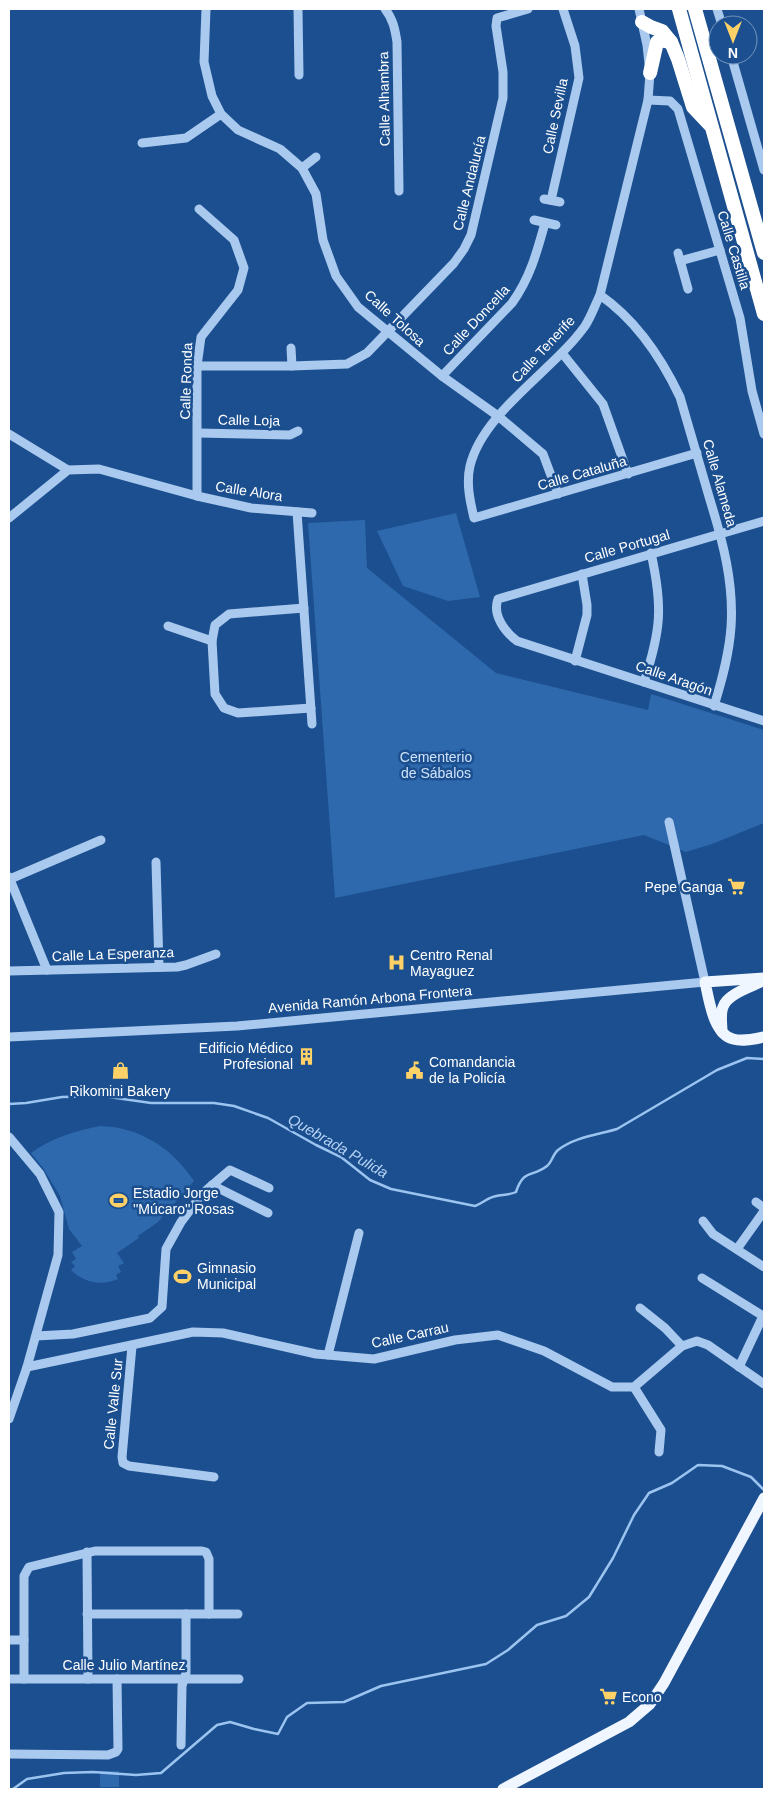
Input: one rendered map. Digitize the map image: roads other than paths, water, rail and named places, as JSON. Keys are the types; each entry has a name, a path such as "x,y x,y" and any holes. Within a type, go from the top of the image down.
{"highway":[{"path":"679,9 764,314"},
{"path":"694,9 764,253"},
{"path":"640,15 662,31 671,42 693,107 712,127"},
{"path":"650,72 657,42 660,40 671,42"}],"main road":[{"name":"Avenida Ramón Arbona Frontera","path":"705,982 764,979"},
{"path":"722,1032 722,1009 724,1004 733,996 764,979"},
{"path":"705,982 714,1020 722,1032 732,1039 744,1040 764,1037"},
{"path":"503,1789 629,1722 650,1704 664,1683 764,1498"}],"street":[{"name":"Calle Tolosa","path":"206,9 204,62 212,96 221,114 238,130 280,149 302,168 316,194 323,240 336,276 358,307 442,376 498,416 543,454 558,494"},
{"path":"298,9 299,75"},
{"name":"Calle Alhambra","path":"385,9 392,18 397,42 399,191"},
{"name":"Calle Andalucía","path":"197,366 347,364 367,354 454,263 471,235 503,98 503,72 496,26 497,18 528,9"},
{"name":"Calle Sevilla","path":"551,200 579,78 575,46 564,9"},
{"name":"Calle Tenerife","path":"474,518 468,491 470,466 481,438 498,416 562,353 585,325 600,295 648,100 650,72 647,45 640,15"},
{"path":"734,65 764,170"},
{"name":"Calle Castilla","path":"648,100 670,101 678,108 740,318 752,391 764,434"},
{"path":"142,143 186,138 221,114"},
{"path":"302,168 316,157"},
{"name":"Calle Ronda","path":"197,496 197,366 201,337 238,290 244,268 234,240 199,209"},
{"path":"534,220 556,226"},
{"name":"Calle Doncella","path":"442,376 512,303 520,292 529,277 545,223"},
{"path":"688,289 679,257 720,250"},
{"name":"Calle Alameda","path":"600,295 621,312 638,330 664,364 680,397 720,534 730,573 732,592 731,628 726,667 714,706"},
{"path":"291,348 292,366"},
{"path":"562,353 603,404 628,474"},
{"name":"Calle Loja","path":"198,433 290,435 298,431"},
{"path":"9,434 68,470 9,518"},
{"name":"Calle Cataluña","path":"474,518 697,453"},
{"name":"Calle Alora","path":"68,470 99,469 197,496 251,508 312,512"},
{"path":"297,512 312,724"},
{"name":"Calle Portugal","path":"498,600 764,521"},
{"path":"644,682 656,645 659,617 658,584 651,554"},
{"path":"575,661 587,615 582,574"},
{"name":"Calle Aragón","path":"498,600 496,606 503,627 517,642 764,721"},
{"path":"304,608 229,614 215,625 212,641 215,694 224,708 238,713 311,708"},
{"path":"168,626 212,641"},
{"path":"669,822 705,982"},
{"path":"47,970 9,878 101,840"},
{"path":"156,862 159,967"},
{"name":"Calle La Esperanza","path":"9,971 186,965 216,954"},
{"name":"Avenida Ramón Arbona Frontera","path":"9,1037 238,1026 705,982"},
{"path":"9,1137 40,1174 59,1212 58,1255 28,1367 9,1419"},
{"path":"36,1336 73,1334 150,1318 162,1308 166,1249 181,1222 203,1193 230,1170 269,1188"},
{"path":"212,1185 268,1213"},
{"path":"737,1249 764,1210 756,1202"},
{"path":"703,1221 713,1234 764,1267"},
{"path":"328,1355 360,1233"},
{"path":"702,1278 763,1316 739,1367"},
{"path":"640,1308 665,1328 682,1346"},
{"name":"Calle Carrau","path":"28,1367 193,1332 223,1333 316,1354 374,1359 455,1340 498,1335 544,1352 612,1387 634,1386"},
{"path":"659,1452 661,1430 634,1386 682,1346 697,1341 708,1345 764,1384"},
{"name":"Calle Valle Sur","path":"132,1346 123,1463 129,1466 214,1477"},
{"path":"87,1552 88,1679"},
{"path":"24,1679 24,1576 29,1567 87,1552 206,1552 209,1559 209,1614"},
{"path":"87,1614 238,1614"},
{"path":"181,1745 186,1614"},
{"path":"9,1640 24,1640"},
{"name":"Calle Julio Martínez","path":"9,1679 239,1679"},
{"path":"9,1754 108,1755 116,1752 118,1748 117,1679"}],"waterway":[{"name":"Quebrada Pulida","path":"9,1104 62,1097 102,1096 151,1103 214,1103 234,1106 268,1118 341,1157 370,1180 391,1189 475,1206 493,1197 516,1192 525,1176 542,1170 556,1152 565,1146 579,1139 617,1129 717,1070 747,1058 764,1059"},
{"path":"13,1789 27,1779 64,1773 93,1772 136,1775 161,1773 217,1725 230,1722 278,1734 287,1717 307,1703 344,1702 381,1686 486,1664 508,1650 537,1625 566,1616 589,1597 613,1558 634,1515 649,1493 672,1483 698,1465 722,1466 751,1477 764,1490"}],"place":[{"name":"Pepe Ganga","path":"737,887"},
{"name":"Centro Renal Mayaguez","path":"396,963"},
{"name":"Edificio Médico Profesional","path":"307,1056"},
{"name":"Comandancia de la Policía","path":"415,1070"},
{"name":"Rikomini Bakery","path":"120,1071"},
{"name":"Estadio Jorge ''Múcaro'' Rosas","path":"119,1201"},
{"name":"Gimnasio Municipal","path":"183,1276"},
{"name":"Econo","path":"608,1697"}],"park label":[{"name":"Cementerio de Sábalos","path":"436,766"}]}
